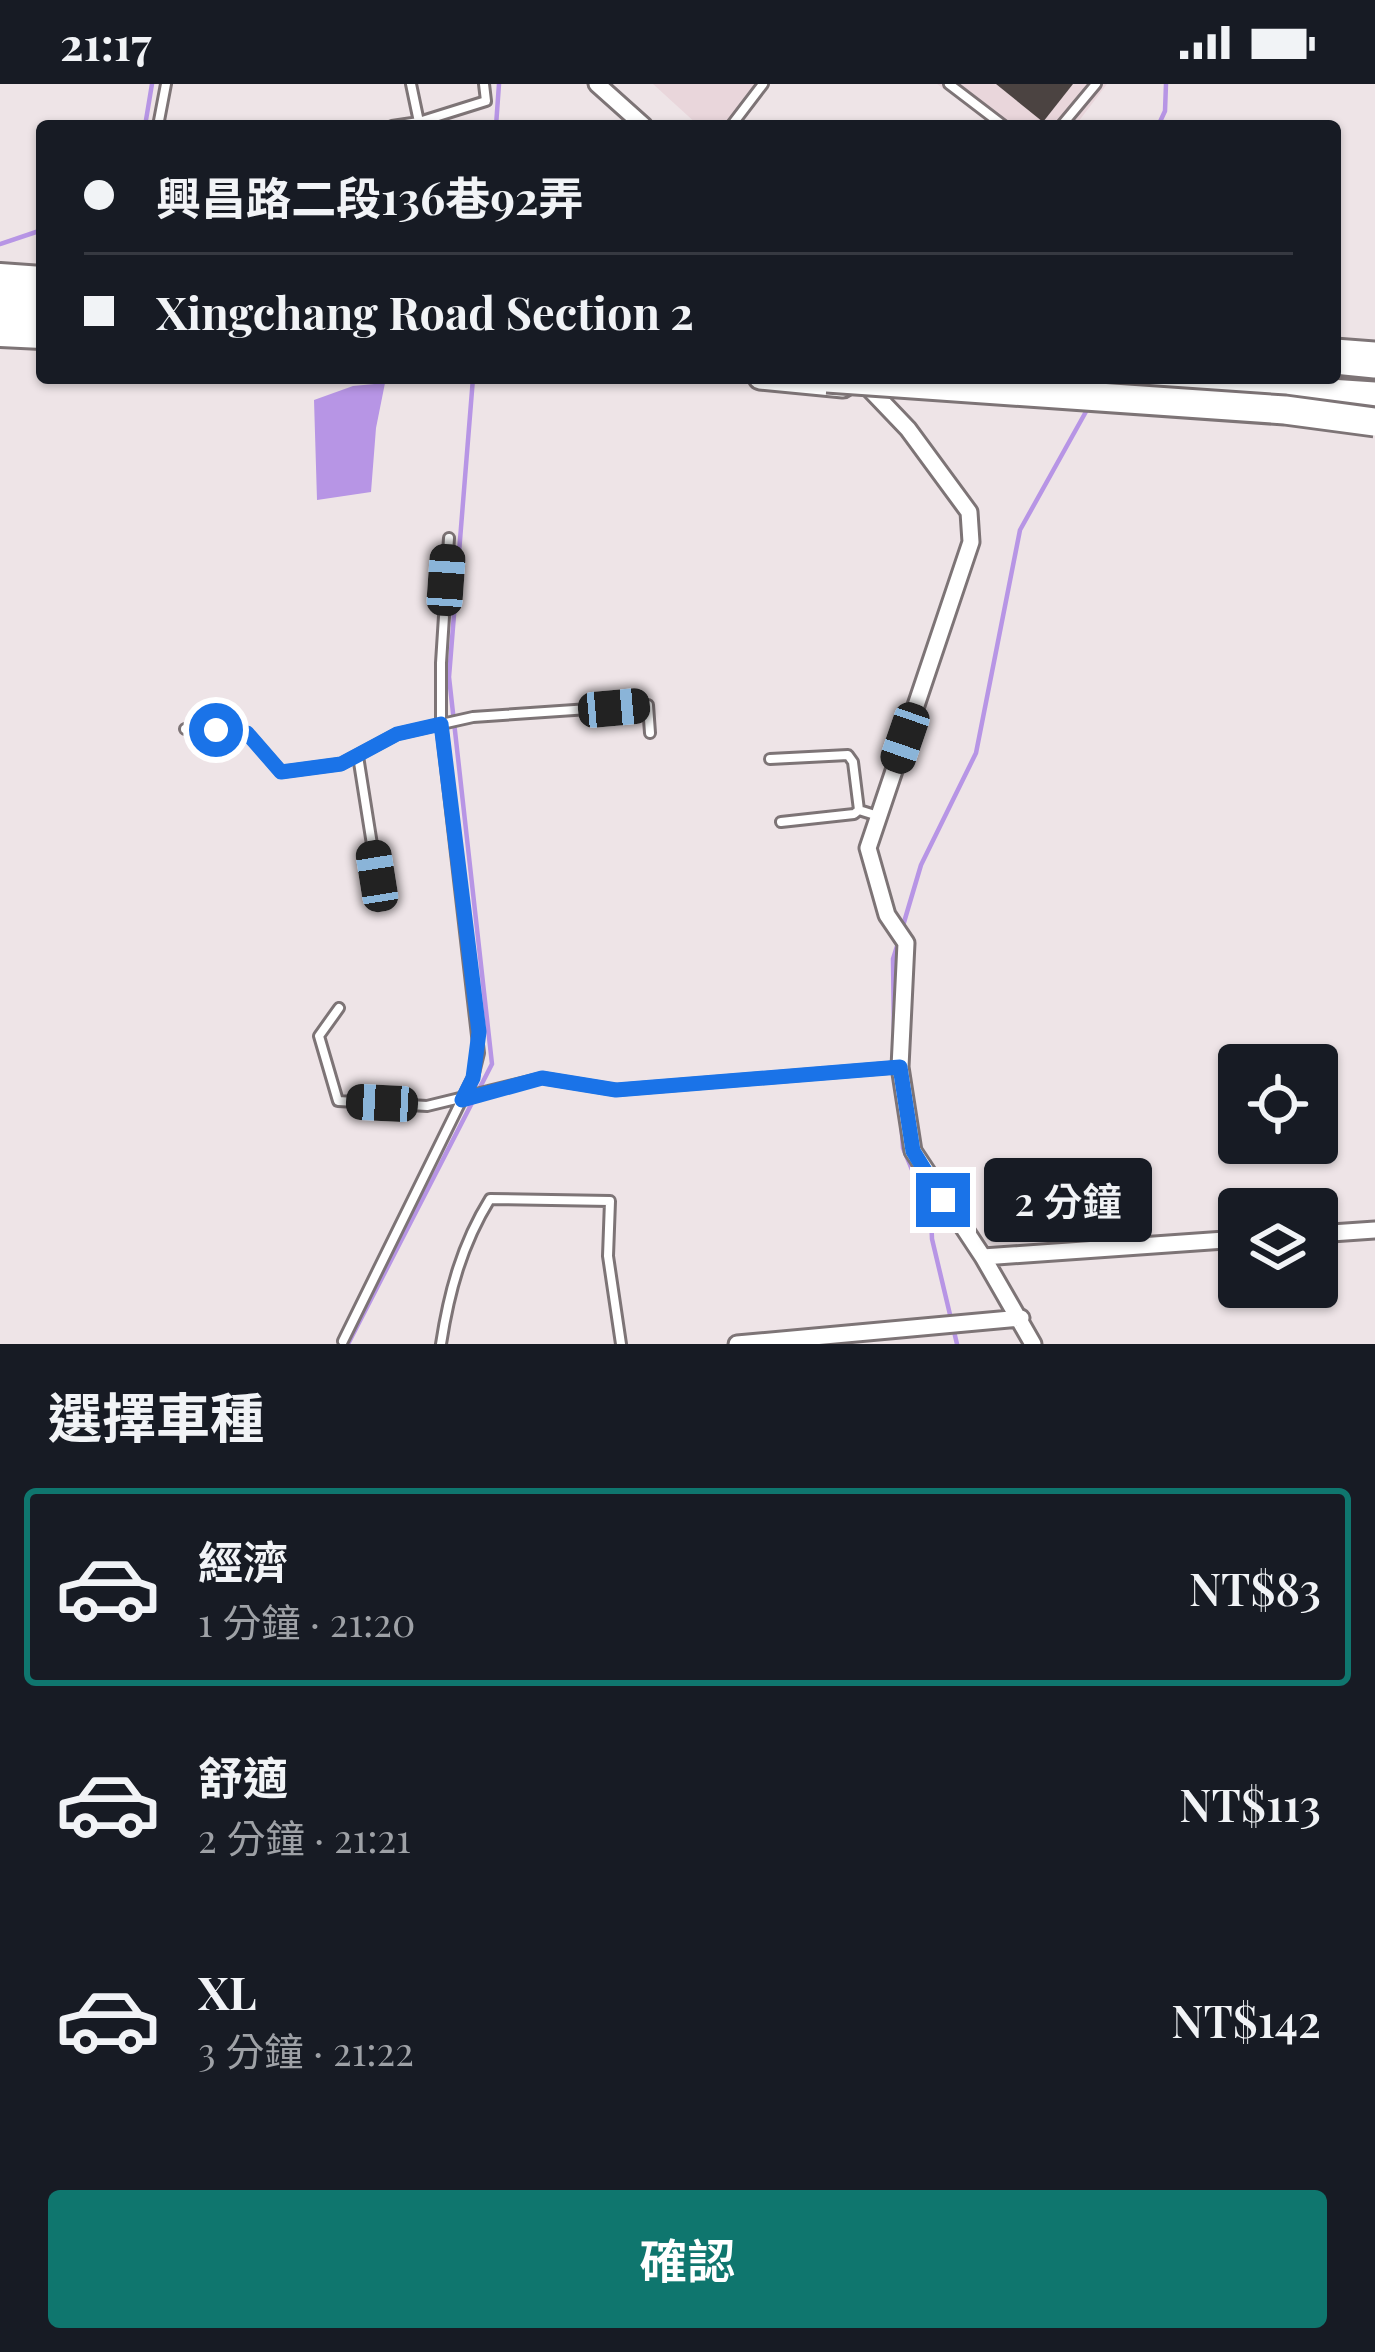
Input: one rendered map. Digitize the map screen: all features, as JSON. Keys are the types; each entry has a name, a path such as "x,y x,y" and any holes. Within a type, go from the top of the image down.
{"highway":[{"path":"0,298 36,300"},
{"path":"0,316 36,319"},
{"path":"1341,361 1375,364"},
{"path":"1341,375 1375,379"},
{"path":"913,384 1286,410 1375,424"},
{"path":"1177,384 1375,401"}],"main road":[{"path":"0,277 36,279"},
{"path":"0,334 36,336"},
{"path":"1027,384 1375,401"}],"street":[{"path":"597,84 637,120"},
{"path":"1341,347 1375,350"},
{"path":"865,384 908,430 969,512 973,526 868,848 887,915 900,935 900,1067 913,1151 1033,1344"},
{"path":"876,384 1375,424"},
{"path":"1338,1233 1375,1230"},
{"path":"983,1257 1218,1240"},
{"path":"737,1344 950,1330 1021,1318"}],"lane":[{"path":"159,120 166,84"},
{"path":"411,84 419,120"},
{"path":"425,120 486,101 484,84"},
{"path":"736,120 763,84"},
{"path":"949,84 996,120"},
{"path":"1066,120 1096,84"},
{"path":"343,1341 473,1078 479,1032 441,724 449,538"},
{"path":"185,729 247,733 281,772 341,764 397,734 473,717 648,705 650,733"},
{"path":"770,759 848,755 859,810"},
{"path":"358,756 377,876"},
{"path":"859,810 879,816"},
{"path":"781,822 859,810"},
{"path":"339,1008 319,1036 338,1101 427,1106 542,1078 616,1090 900,1067"},
{"path":"441,1344 449,1290 490,1199 610,1201 608,1256 621,1344"}],"shaded area":[{"path":"653,84 760,84 728,120 692,120"},
{"path":"937,84 1107,84 1080,120 990,120"},
{"path":"385,384 371,492 317,500 314,400 353,386"}],"building":[{"path":"996,84 1073,84 1041,120"}],"waterway":[{"path":"146,120 152,84"},
{"path":"496,120 499,84"},
{"path":"1161,120 1166,84"},
{"path":"0,244 36,232"},
{"path":"348,1344 492,1064 449,677 473,384"},
{"path":"902,929 921,865 976,753 1020,530 1088,408"},
{"path":"894,1035 893,959 899,940"},
{"path":"901,1118 903,1148 931,1216 957,1344"}],"route":[{"path":"216,730 247,733 281,772 341,764 397,734 441,724 479,1032 473,1078 462,1100 542,1078 616,1090 900,1067 913,1151 943,1200"}]}
